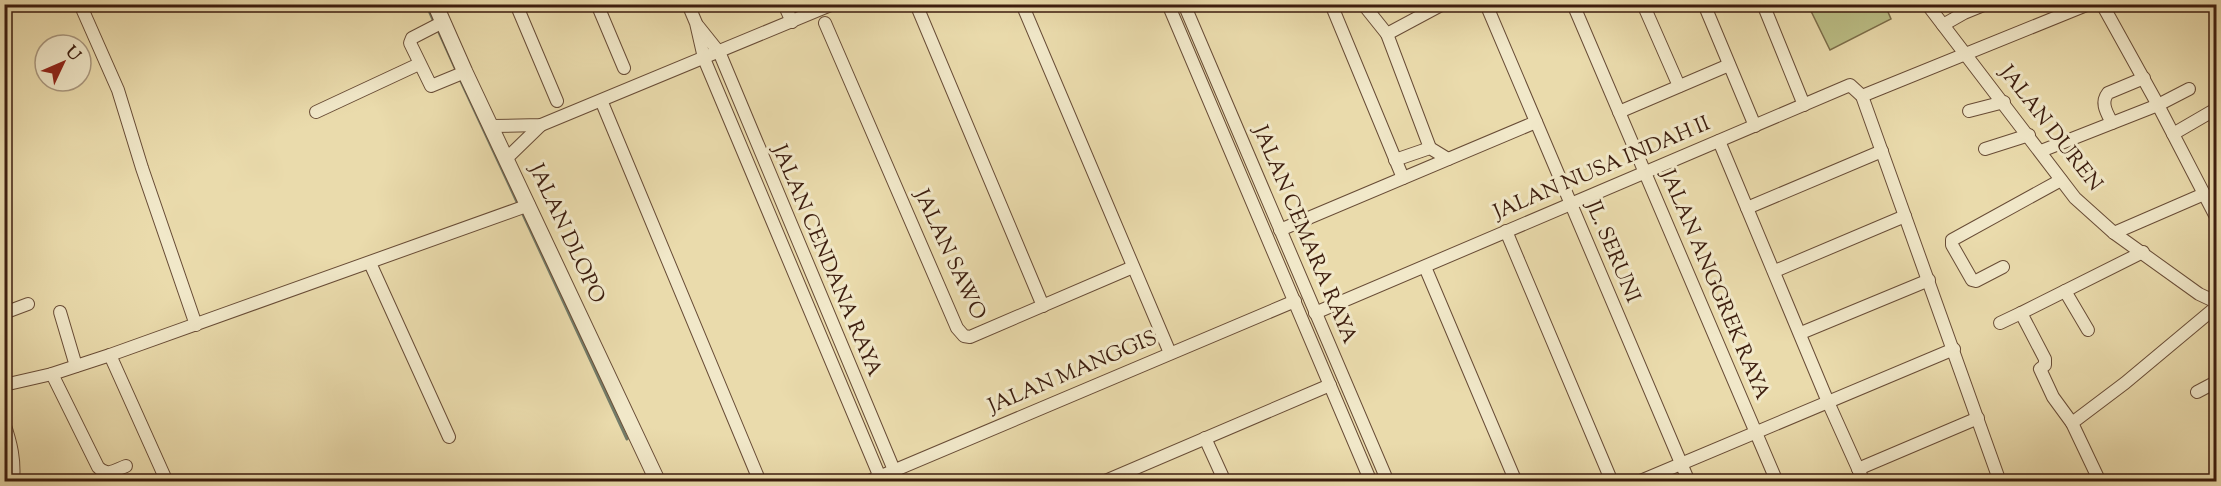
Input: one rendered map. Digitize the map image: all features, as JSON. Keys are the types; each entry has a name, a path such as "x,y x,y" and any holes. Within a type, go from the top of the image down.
{"street":[{"path":"80,4 118,90 196,325"},
{"name":"JALAN DLOPO","path":"435,4 438,25 459,75 492,126 507,158 524,207 658,482"},
{"path":"516,4 557,101"},
{"path":"597,4 624,68"},
{"name":"JALAN CENDANA RAYA","path":"688,4 696,23 705,59 881,479"},
{"path":"784,4 792,22"},
{"path":"507,158 541,126 833,4"},
{"path":"916,4 1043,306"},
{"path":"1022,4 1170,353"},
{"name":"JALAN CEMARA RAYA","path":"1168,4 1371,482"},
{"name":"JALAN CEMARA RAYA","path":"1184,4 1388,482"},
{"path":"1331,4 1403,178"},
{"path":"1362,4 1387,34 1430,148 1448,159"},
{"path":"1387,34 1443,4"},
{"name":"JL. SERUNI","path":"1486,4 1689,482"},
{"name":"JALAN ANGGREK RAYA","path":"1573,4 1777,482"},
{"path":"1643,4 1679,86"},
{"path":"1704,4 1755,126"},
{"path":"1763,4 1804,105"},
{"name":"JALAN DUREN","path":"1927,4 2075,198 2114,233 2199,294 2217,302"},
{"path":"1943,25 1986,4"},
{"path":"2102,4 2209,195 2217,217"},
{"path":"2000,482 1862,96 1967,55 2081,6"},
{"name":"JALAN CENDANA RAYA","path":"696,23 719,53 896,476"},
{"name":"JALAN SAWO","path":"825,23 960,333 970,337 1133,267"},
{"path":"438,25 410,40 419,64 431,86 459,75"},
{"path":"316,112 419,64"},
{"path":"1619,112 1729,65"},
{"path":"2112,123 2103,104 2105,97 2108,93 2144,78"},
{"name":"JALAN NUSA INDAH II","path":"1315,313 1850,85 1862,96"},
{"path":"2041,151 2158,105 2189,89"},
{"path":"1969,111 2004,102"},
{"path":"603,105 760,482"},
{"path":"2174,134 2217,109"},
{"path":"1280,230 1536,123"},
{"path":"492,126 541,126"},
{"path":"1985,148 2029,135"},
{"path":"1719,141 1828,402 1864,482"},
{"path":"1395,160 1430,148"},
{"path":"1747,208 1882,151"},
{"path":"1239,168 1251,163"},
{"path":"2003,267 1972,280 1952,245 1952,240 2061,180"},
{"path":"2114,233 2209,195"},
{"path":"4,385 52,374 110,355 524,207"},
{"path":"1775,271 1905,216"},
{"path":"1506,231 1612,482"},
{"path":"2000,323 2143,252"},
{"path":"791,265 804,260"},
{"path":"370,263 449,437"},
{"path":"1425,267 1516,482"},
{"path":"1801,333 1929,280"},
{"path":"2065,291 2088,330"},
{"name":"JALAN MANGGIS","path":"867,482 896,476 1170,353 1295,301"},
{"path":"4,313 28,304"},
{"path":"2072,423 2125,383 2217,307"},
{"path":"60,312 76,366"},
{"path":"2021,313 2045,359 2040,369 2053,397 2072,423 2100,482"},
{"path":"1638,482 1954,349"},
{"path":"110,355 167,482"},
{"path":"52,374 98,467 104,473 108,473 126,466"},
{"path":"2197,392 2217,382"},
{"path":"1103,482 1118,478 1330,385"},
{"path":"1858,469 1978,418"},
{"path":"4,423 13,450 15,467 13,482"},
{"path":"1350,432 1364,425"},
{"path":"1205,438 1225,482"}],"green space":[{"path":"1808,5 1885,5 1891,19 1830,50"}],"waterway":[{"path":"426,4 434,22"},
{"path":"437,28 455,68"},
{"path":"459,77 518,204"},
{"path":"521,210 627,439"}]}
